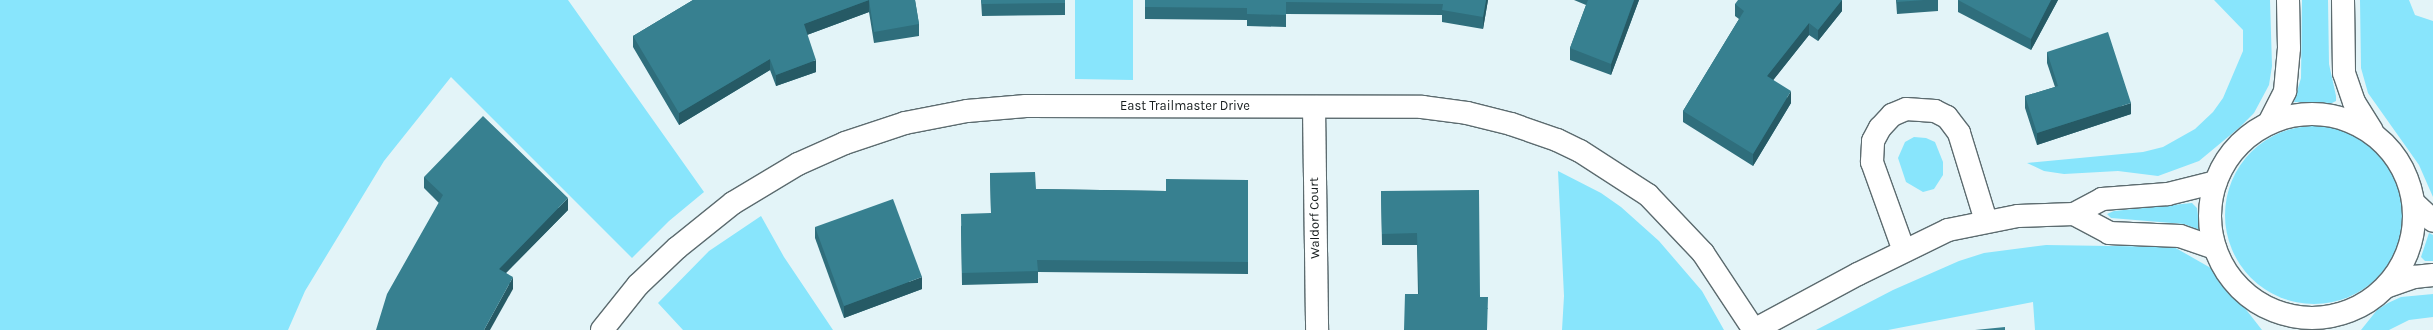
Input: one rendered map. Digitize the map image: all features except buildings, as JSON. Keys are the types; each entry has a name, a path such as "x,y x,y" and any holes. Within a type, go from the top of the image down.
{"street":[{"path":"2269,123 2285,91 2288,70 2288,0"},
{"path":"2343,0 2344,73 2354,102 2374,133 2393,152 2407,176 2414,203 2414,233 2405,261 2388,286 2346,321 2292,317 2265,307 2242,291 2225,269 2215,248 2210,226 2216,182 2227,160 2242,142 2269,123 2283,117 2306,113 2330,114 2353,121 2374,133"},
{"name":"East Trailmaster Drive","path":"602,330 656,266 733,203 798,164 874,132 967,111 1026,106 1422,107 1446,109 1511,124 1557,140 1580,151 1620,175 1666,212 1722,278 1754,330"},
{"name":"Waldorf Court","path":"1314,107 1317,330"},
{"path":"1904,251 1872,162 1873,141 1880,128 1892,115 1906,109 1934,111 1947,117 1959,133 1986,221"},
{"path":"1754,330 1904,251 1948,230 1986,221 2018,216 2074,214 2102,199 2168,194 2216,182"},
{"path":"2414,203 2433,221"},
{"path":"2074,214 2109,233 2180,236 2215,248"},
{"path":"2388,286 2414,277 2433,275"},
{"path":"2265,307 2279,330"}],"shaded area":[{"path":"0,0 568,0 704,192 669,221 632,258 451,77 384,161 305,291 288,330 0,330"},
{"path":"1075,0 1133,0 1133,80 1075,79"},
{"path":"2214,0 2270,0 2272,66 2269,85 2254,113 2240,127 2199,161 2158,176 2118,171 2064,174 2044,171 2027,163 2143,152 2163,147 2195,129 2213,112 2223,98 2243,51 2243,30"},
{"path":"2302,0 2328,0 2329,64 2336,96 2336,101 2332,103 2294,102 2301,78"},
{"path":"2360,0 2409,0 2415,15 2433,21 2433,197 2419,165 2368,93 2361,68"},
{"path":"2305,126 2323,126 2356,136 2371,146 2383,158 2393,173 2399,189 2403,206 2403,224 2399,241 2393,257 2383,272 2371,284 2356,294 2340,300 2323,304 2305,304 2272,294 2257,284 2245,272 2235,257 2229,241 2225,224 2225,206 2235,173 2245,158 2257,146 2272,136 2288,130"},
{"path":"1914,137 1926,138 1935,142 1943,162 1943,175 1934,189 1923,192 1906,182 1898,158 1905,142"},
{"path":"1558,171 1601,193 1621,207 1659,241 1702,291 1724,330 1562,330 1564,296"},
{"path":"2192,203 2197,208 2200,230 2184,224 2111,218 2107,214 2114,211"},
{"path":"761,216 784,257 833,330 683,330 658,303 709,251"},
{"path":"2429,233 2433,235 2433,261 2425,261 2421,257"},
{"path":"2046,245 2174,247 2216,271 2262,330 2035,330 2033,302 1888,330 1816,330 1893,290 1959,261 1984,253"},
{"path":"2433,294 2433,317 2409,320 2389,330 2361,330 2377,310 2388,303 2401,297"}]}
